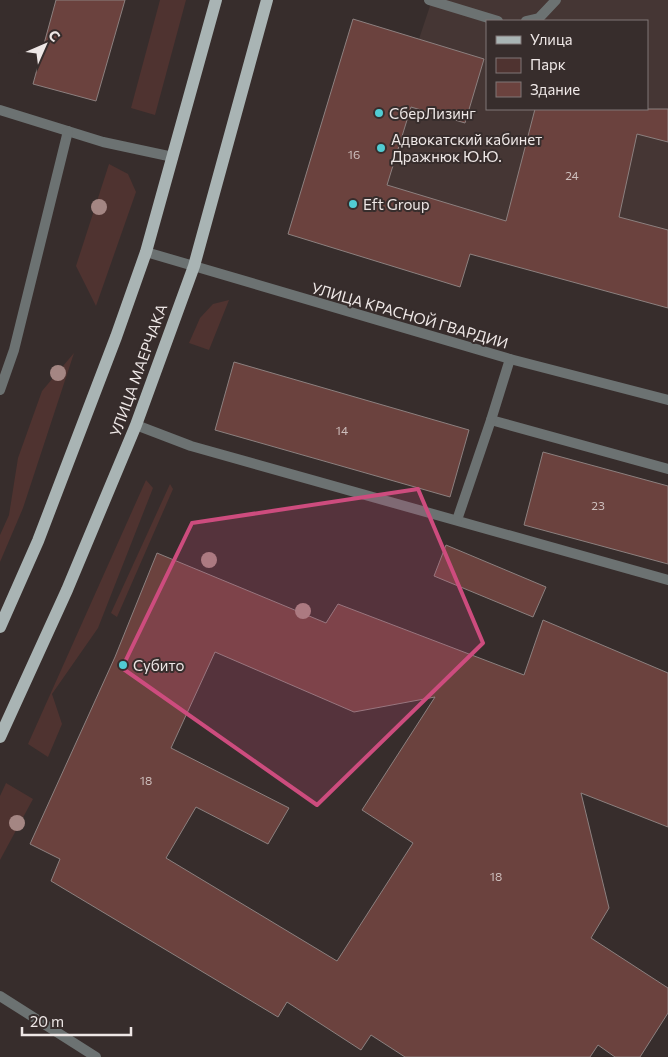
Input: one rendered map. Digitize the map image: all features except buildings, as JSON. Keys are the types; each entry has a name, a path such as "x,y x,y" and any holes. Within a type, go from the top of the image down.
{"main road":[{"path":"0,627 38,541 116,337 146,252 216,0"},
{"name":"УЛИЦА МАЕРЧАКА","path":"0,737 67,590 136,425 194,266 267,0"}],"street":[{"path":"430,0 495,20"},
{"path":"530,20 539,18 556,0"},
{"path":"0,110 103,142 173,157"},
{"path":"0,390 14,350 68,131"},
{"name":"УЛИЦА КРАСНОЙ ГВАРДИИ","path":"146,252 510,359 668,400"},
{"path":"457,520 510,359"},
{"path":"491,420 668,468"},
{"path":"136,425 191,446 668,580"},
{"path":"0,996 96,1057"}],"highlighted area":[{"path":"418,489 483,643 317,805 122,668 192,523"}],"shaded area":[{"path":"432,0 668,0 668,308 470,254 460,287 288,234 353,19 419,39"}],"green space":[{"path":"160,0 186,0 155,115 131,108"},
{"path":"109,164 128,174 136,192 96,306 76,266"},
{"path":"229,300 209,350 189,343 200,318 213,304"},
{"path":"74,353 23,508 0,562 0,535 9,515 18,458 42,391"},
{"path":"146,480 153,488 98,628 52,694 62,724 48,757 28,744"},
{"path":"170,484 173,489 117,617 111,613"},
{"path":"6,783 33,799 0,860 0,796"}],"place":[{"name":"СберЛизинг","path":"379,113"},
{"name":"Адвокатский кабинет Дражнюк Ю.Ю.","path":"381,148"},
{"name":"Eft Group","path":"353,204"},
{"name":"Субито","path":"123,665"}]}
